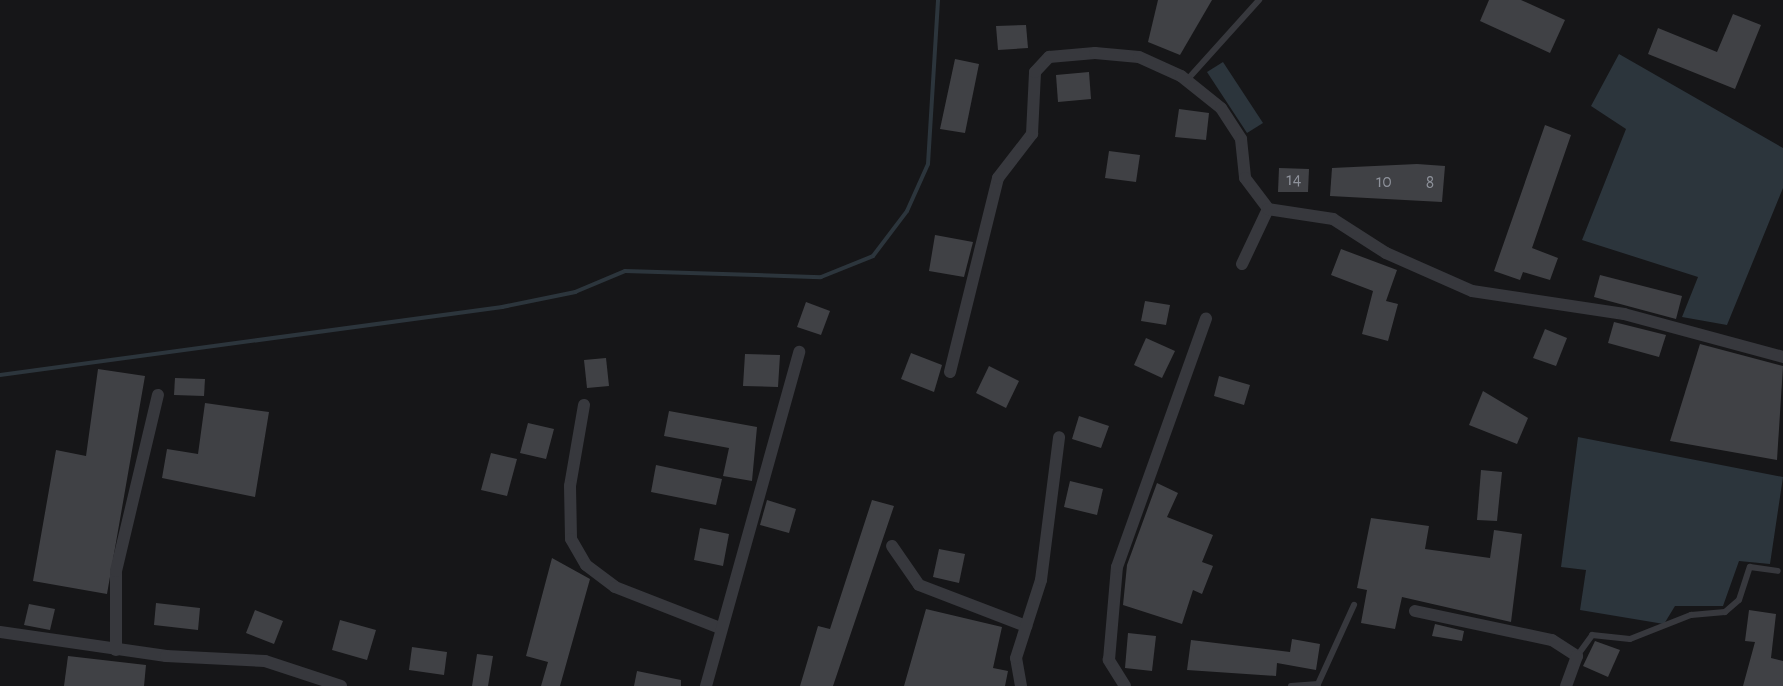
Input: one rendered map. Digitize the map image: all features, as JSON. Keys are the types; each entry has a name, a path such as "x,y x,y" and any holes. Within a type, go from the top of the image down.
{"street":[{"path":"950,372 998,178 1032,134 1035,72 1049,57 1095,53 1139,57 1187,80 1228,118 1241,139 1245,178 1268,209 1333,219 1386,253 1472,291 1624,314 1783,357"},
{"path":"1242,264 1268,209"},
{"path":"1125,686 1109,660 1117,567 1206,318"},
{"path":"706,686 799,352"},
{"path":"116,650 116,571 158,395"},
{"path":"584,405 570,486 571,539 586,565 615,587 720,628"},
{"path":"1021,686 1016,658 1052,518 1059,437"},
{"path":"892,546 919,585 1026,626"},
{"path":"1415,611 1528,632 1577,656 1566,686"},
{"path":"0,632 116,650 265,661 341,686"}],"lane":[{"path":"1187,80 1259,0"},
{"path":"1577,656 1592,635 1630,639 1691,615 1725,612 1739,600 1750,567 1778,571"},
{"path":"1291,686 1318,684 1354,605"}],"shaded area":[{"path":"1619,54 1783,148 1783,188 1727,325 1682,317 1698,277 1582,240 1626,129 1591,106"},
{"path":"1223,62 1263,123 1247,133 1207,72"},
{"path":"1578,437 1783,477 1770,564 1739,561 1723,606 1675,606 1664,624 1580,610 1586,570 1561,567"}],"building":[{"path":"1158,0 1212,0 1180,55 1148,42"},
{"path":"1489,0 1521,0 1565,20 1550,53 1480,21"},
{"path":"1733,14 1761,25 1735,89 1648,54 1658,28 1717,52"},
{"path":"1026,25 1028,48 998,50 996,26"},
{"path":"955,59 979,64 965,133 940,129"},
{"path":"1089,72 1091,99 1058,102 1056,75"},
{"path":"1179,109 1209,113 1206,140 1175,137"},
{"path":"1545,125 1571,135 1532,248 1558,258 1550,280 1523,272 1520,280 1494,271"},
{"path":"1109,151 1140,155 1136,182 1105,178"},
{"path":"1417,164 1445,166 1442,202 1330,196 1332,168"},
{"path":"1279,168 1309,169 1308,192 1278,192"},
{"path":"935,235 973,242 964,277 929,271"},
{"path":"1341,249 1397,270 1386,301 1398,304 1388,341 1362,334 1373,291 1331,275"},
{"path":"1600,275 1682,296 1676,319 1594,297"},
{"path":"1145,301 1170,305 1166,325 1141,321"},
{"path":"806,302 830,311 821,335 797,327"},
{"path":"1614,322 1666,335 1659,357 1608,343"},
{"path":"1545,329 1567,338 1556,366 1533,358"},
{"path":"1146,338 1175,351 1162,378 1134,365"},
{"path":"1700,344 1783,366 1777,460 1670,441"},
{"path":"911,353 942,365 934,392 901,379"},
{"path":"745,354 780,355 778,387 743,386"},
{"path":"606,358 609,386 587,388 584,360"},
{"path":"989,366 1019,381 1006,408 976,393"},
{"path":"98,369 145,376 107,594 33,581 56,450 86,456"},
{"path":"1219,376 1250,385 1244,405 1214,396"},
{"path":"175,378 205,379 204,396 174,395"},
{"path":"1483,391 1528,418 1517,444 1469,425"},
{"path":"205,403 269,412 255,497 162,478 167,449 198,454"},
{"path":"669,411 757,427 752,481 723,476 729,448 664,436"},
{"path":"1079,416 1109,426 1101,448 1072,439"},
{"path":"528,423 554,429 546,459 520,453"},
{"path":"491,453 517,459 507,496 481,490"},
{"path":"656,465 722,479 716,505 651,492"},
{"path":"1481,470 1502,472 1497,521 1477,520"},
{"path":"1070,481 1103,489 1097,515 1064,507"},
{"path":"1157,483 1178,493 1167,517 1213,535 1202,562 1213,566 1202,594 1193,590 1182,624 1123,605 1127,565"},
{"path":"767,500 796,509 789,533 760,525"},
{"path":"872,500 894,506 833,686 800,686 818,626 830,629"},
{"path":"1371,518 1429,526 1425,549 1490,558 1494,530 1522,534 1511,622 1402,597 1395,629 1361,623 1367,590 1357,588"},
{"path":"700,528 729,534 723,566 694,560"},
{"path":"939,549 965,554 959,583 933,577"},
{"path":"552,558 590,579 560,686 541,686 548,662 526,656"},
{"path":"156,603 200,608 198,630 154,625"},
{"path":"29,604 55,609 50,630 24,625"},
{"path":"926,609 1002,627 993,668 1008,671 1005,686 904,686"},
{"path":"255,610 283,621 274,644 246,633"},
{"path":"1749,610 1776,614 1771,658 1783,661 1783,686 1743,686 1755,642 1745,641"},
{"path":"340,620 376,630 367,660 332,650"},
{"path":"1435,624 1464,631 1462,641 1432,636"},
{"path":"1128,633 1156,636 1152,671 1125,668"},
{"path":"1292,639 1320,644 1316,670 1277,663 1276,676 1187,670 1191,640 1290,652"},
{"path":"1595,641 1620,650 1608,677 1583,666"},
{"path":"412,647 447,652 444,675 409,670"},
{"path":"477,654 493,656 488,686 472,686"},
{"path":"68,656 146,665 144,686 64,686"},
{"path":"637,671 681,680 681,686 634,686"}],"waterway":[{"path":"0,375 502,307 575,292 625,271 821,277 873,256 907,211 928,164 938,0"}]}
